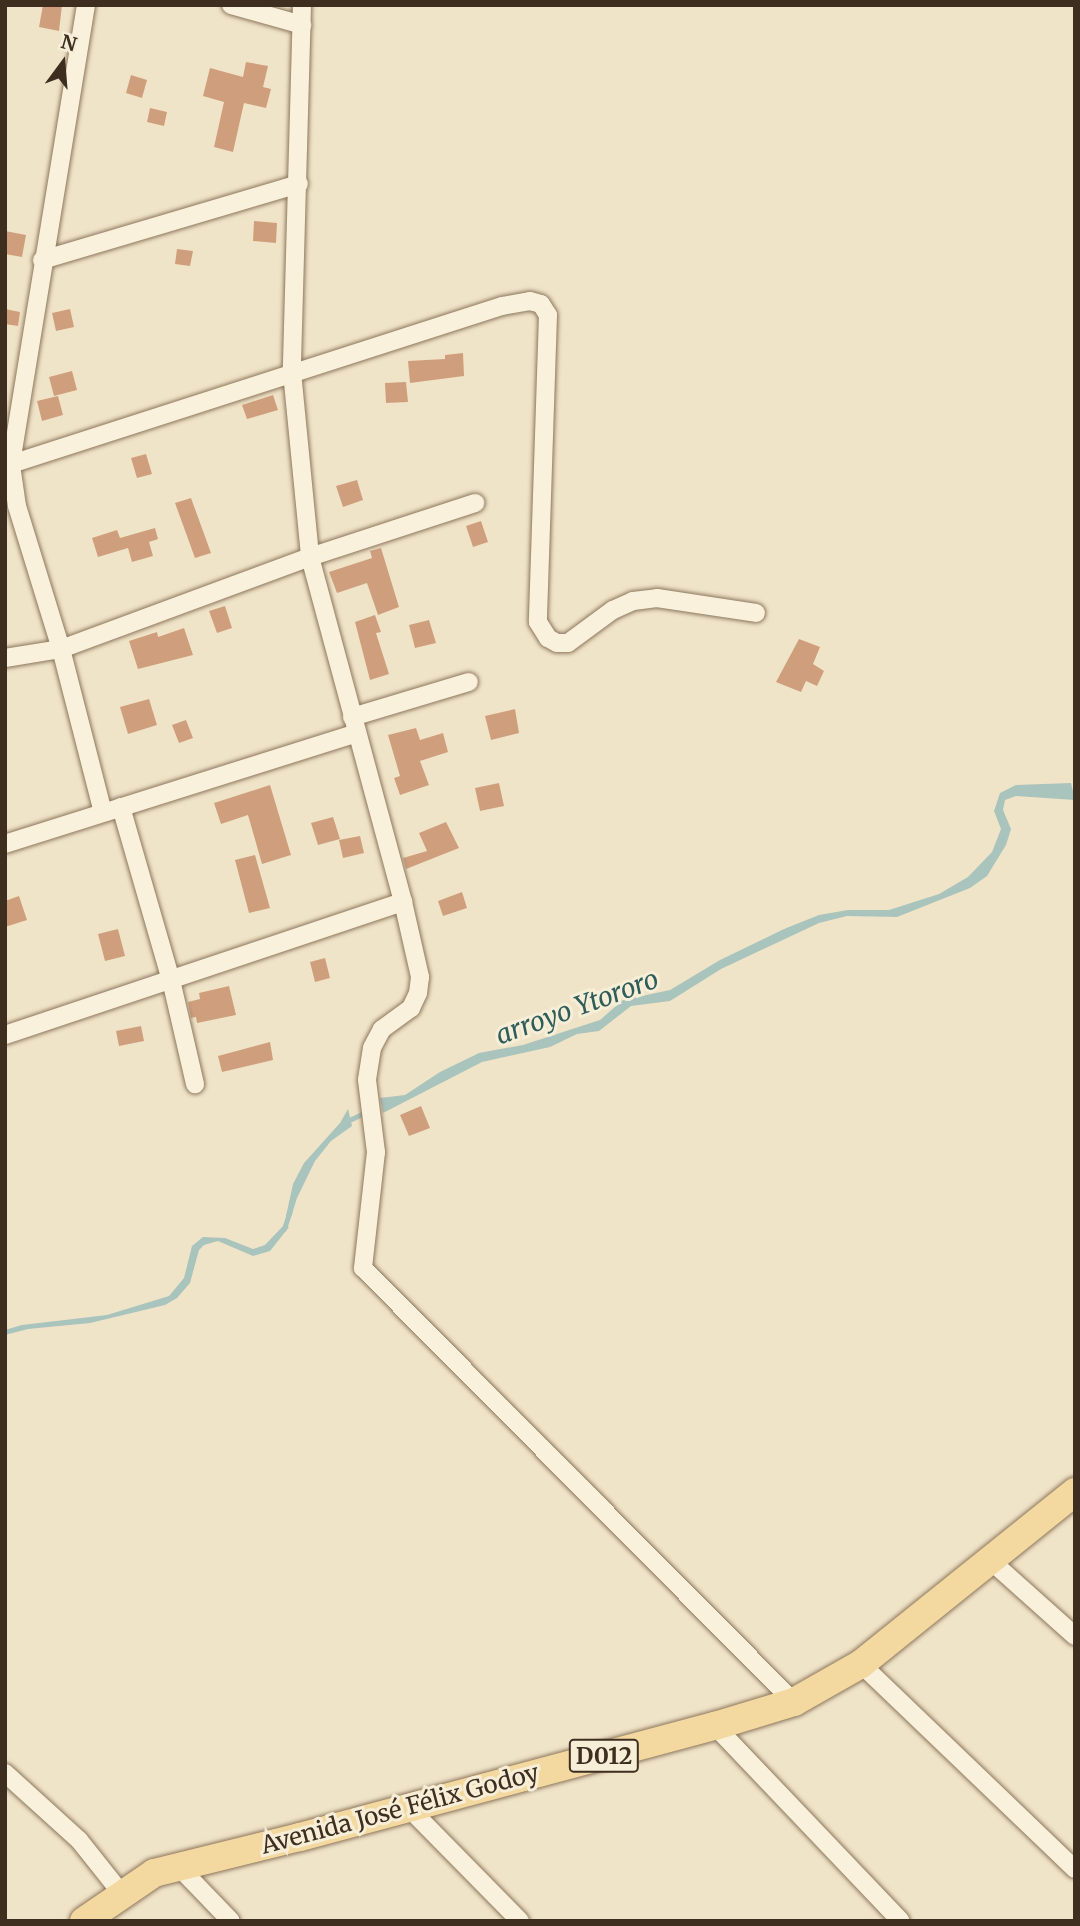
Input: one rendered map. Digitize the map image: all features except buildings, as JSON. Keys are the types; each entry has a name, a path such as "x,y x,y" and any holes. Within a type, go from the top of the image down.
{"main road":[{"name":"Avenida José Félix Godoy","path":"84,1921 154,1873 300,1837 715,1726 794,1702 861,1664 1075,1492"}],"street":[{"path":"86,5 8,466 17,506 61,649 103,812"},
{"path":"230,5 302,25"},
{"path":"302,5 292,372 310,557 403,902 419,977 418,993 411,1008 382,1029 372,1048 368,1087 376,1153 363,1268 794,1702"},
{"path":"42,260 299,184"},
{"path":"8,466 292,372 502,306 530,301 541,304 548,315 538,622 548,638 557,643 568,643 613,610 633,601 657,598 757,613"},
{"path":"5,658 61,649 310,557 475,503"},
{"path":"5,844 121,807 469,682"},
{"path":"121,807 171,980 195,1084"},
{"path":"5,1035 403,902"},
{"path":"990,1560 1075,1636"},
{"path":"861,1664 1075,1869"},
{"path":"715,1726 901,1921"},
{"path":"5,1773 79,1840 122,1894"},
{"path":"408,1807 520,1921"},
{"path":"178,1866 232,1921"}],"water":[{"path":"1071,783 1075,800 1016,796 1005,800 1003,810 1011,829 1006,845 987,876 970,888 897,917 847,916 819,923 721,969 670,1001 631,1006 599,1031 577,1034 550,1047 482,1062 383,1113 380,1098 405,1095 440,1072 479,1053 523,1045 600,1020 623,1000 670,990 720,960 819,915 848,910 889,910 939,894 968,877 992,852 1001,829 994,811 1000,793 1016,785"},
{"path":"348,1109 352,1126 331,1141 315,1161 291,1217 286,1216 293,1184 304,1163 340,1123"},
{"path":"283,1226 289,1227 270,1251 253,1256 218,1241 204,1245 199,1250 190,1283 177,1298 165,1305 90,1323 28,1329 5,1335 5,1330 22,1325 107,1315 169,1296 184,1278 192,1246 203,1237 225,1238 253,1249 265,1245"}],"waterway":[{"name":"arroyo Ytororo","path":"345,1122 366,1112"},
{"name":"arroyo Ytororo","path":"284,1229 290,1211"}]}
